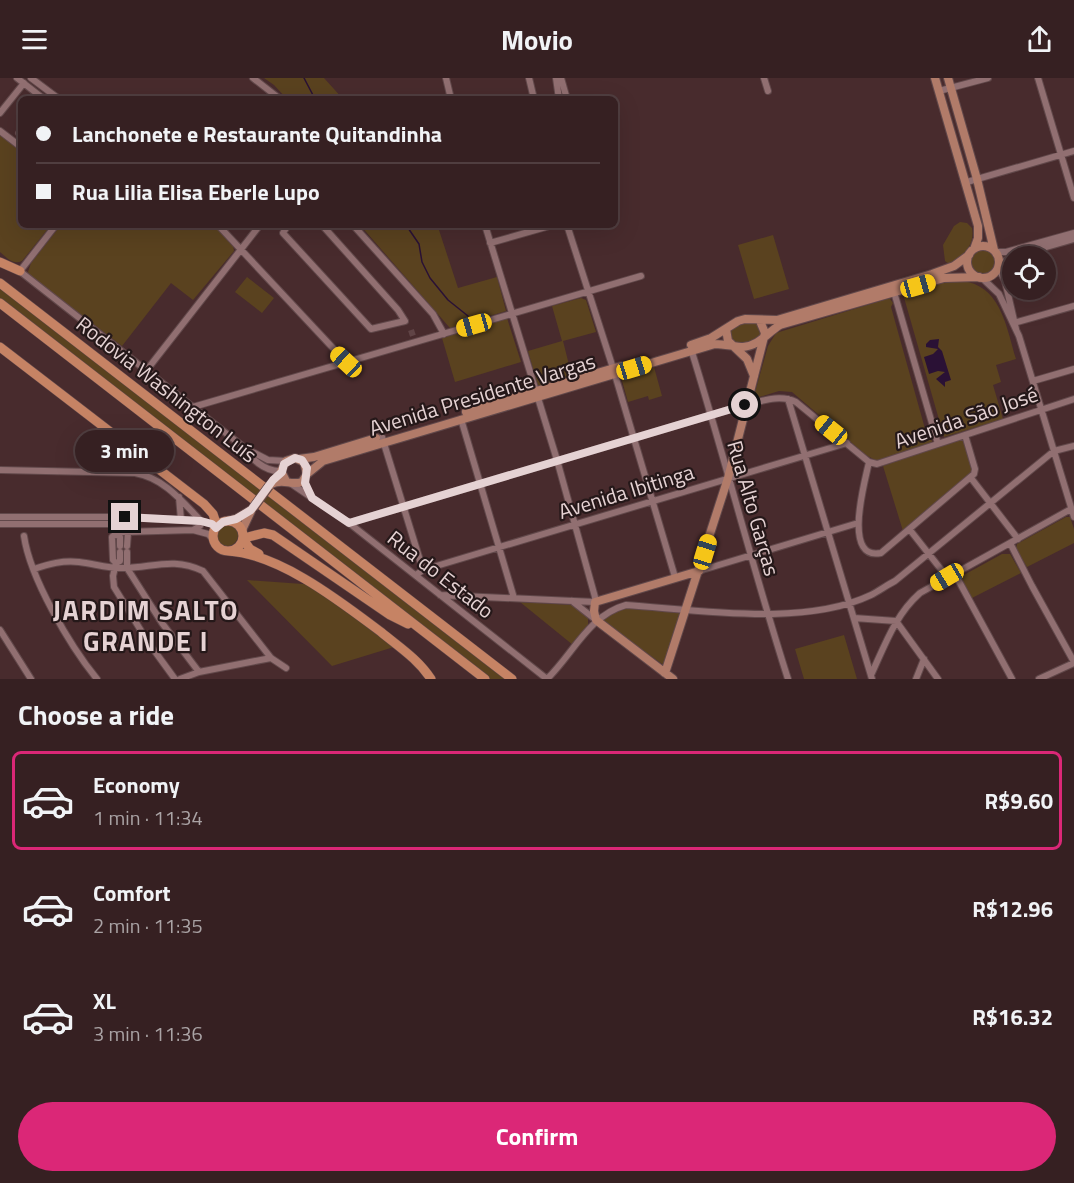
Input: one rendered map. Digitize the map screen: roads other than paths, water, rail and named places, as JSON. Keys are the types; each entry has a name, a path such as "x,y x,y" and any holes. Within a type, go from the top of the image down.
{"highway":[{"path":"0,262 20,271"},
{"name":"Rodovia Washington Luís","path":"0,283 512,679"},
{"name":"Rodovia Washington Luís","path":"0,303 485,679"},
{"path":"0,347 204,504 213,514 216,527 213,539 219,548 228,552 251,555 311,582 343,603 418,662 431,679"},
{"path":"216,527 227,521 238,524 250,549 304,573 334,591 404,644 429,667 436,679"},
{"path":"243,536 264,533 273,535 390,615 424,632"},
{"path":"228,552 238,548 243,536"}],"main road":[{"path":"935,78 978,226 978,238 971,252 969,269 980,277 993,274 998,266 998,258 994,251 977,179 948,78"},
{"path":"971,252 984,246 994,251"},
{"name":"Avenida Presidente Vargas","path":"691,348 745,319 777,320 932,274 954,266 971,252"},
{"name":"Avenida Presidente Vargas","path":"306,476 323,461 382,439 537,393 691,348 715,344 749,346 780,325 944,278 980,277"},
{"path":"665,673 728,478 764,338 765,329 760,321"},
{"path":"726,328 728,341 747,358 754,377"},
{"name":"Avenida Presidente Vargas","path":"299,459 461,419 537,393"},
{"path":"295,458 306,465 306,476 298,483 285,477 286,461 295,458"},
{"path":"243,536 252,509 270,485 285,477"},
{"path":"227,521 236,519 252,509"},
{"path":"673,679 596,620 595,602 699,571"},
{"path":"689,573 696,581"}],"street":[{"path":"17,78 40,96"},
{"path":"31,78 55,96"},
{"path":"253,78 276,96"},
{"path":"446,78 451,96"},
{"path":"529,78 533,96"},
{"path":"556,78 559,96"},
{"path":"561,78 566,96"},
{"path":"764,78 768,90"},
{"path":"939,91 988,78"},
{"path":"1038,78 1074,198"},
{"path":"0,113 24,83"},
{"path":"0,130 18,145"},
{"path":"967,182 1074,151"},
{"path":"20,271 54,228"},
{"path":"221,228 346,362"},
{"path":"146,370 258,228"},
{"path":"286,228 283,233 371,329 405,321"},
{"path":"325,228 398,310 413,336"},
{"path":"356,228 434,314 444,334"},
{"path":"440,595 595,602 594,589 557,460 486,228"},
{"path":"490,243 542,228"},
{"path":"568,228 614,371 675,577"},
{"path":"994,251 1006,252 1074,233"},
{"path":"1051,246 1074,239"},
{"path":"0,256 241,445 268,460 286,461"},
{"path":"1002,264 998,266 1005,281 1016,331 1074,517"},
{"path":"193,407 346,362 413,336 444,334 641,276"},
{"path":"980,277 999,294 1014,323"},
{"path":"894,292 938,444"},
{"path":"1014,323 1074,306"},
{"name":"Rua Alto Garças","path":"691,348 767,614 788,679"},
{"path":"1033,381 1074,369"},
{"path":"349,523 557,460 775,398 796,402 869,462 858,523 862,546 875,555 881,553 910,530 973,476 975,469 965,435"},
{"path":"788,399 872,677"},
{"name":"Avenida São José","path":"869,462 877,464 1074,399"},
{"path":"461,419 514,598"},
{"path":"382,439 423,570"},
{"name":"Avenida Ibitinga","path":"416,575 423,570 498,546 847,443"},
{"name":"Rua do Estado","path":"241,445 248,455 261,465 285,477 349,523 547,679"},
{"path":"547,679 596,620 609,611 626,605 793,615 850,603 872,595 895,581 1054,452 1074,446"},
{"path":"0,470 135,473 158,481 178,497 201,521"},
{"path":"306,476 306,487 312,498"},
{"path":"973,476 1018,539"},
{"path":"178,497 181,520"},
{"path":"872,677 896,621 908,604 920,593 1071,509"},
{"path":"0,517 42,517 115,526 128,532 193,530 208,534 213,539"},
{"path":"42,517 42,524"},
{"path":"116,566 113,561 112,537 115,526 125,517 201,521 216,527"},
{"path":"125,517 130,523 124,549 113,576 114,586 148,642 175,679"},
{"path":"193,530 200,526 201,521"},
{"path":"699,571 858,523"},
{"path":"0,524 115,526"},
{"path":"115,526 128,568 162,623 199,672"},
{"path":"910,530 947,577"},
{"path":"24,536 34,569 67,635 97,679"},
{"path":"1010,543 1074,662 1039,679"},
{"path":"34,569 69,561 128,568 171,563 191,565 203,571 272,658 286,668"},
{"path":"955,574 1012,679"},
{"path":"572,601 596,620"},
{"path":"854,618 896,621 938,679"},
{"path":"0,630 31,679"},
{"path":"180,679 199,672 272,658"},
{"path":"916,679 924,659"}],"waterway":[{"path":"304,78 313,96"},
{"path":"408,228 419,244 422,262 430,278 448,300 468,316"}],"tunnel":[{"path":"411,330 413,336"}],"district":[{"name":"JARDIM SALTO GRANDE I","path":"146,624"}]}
